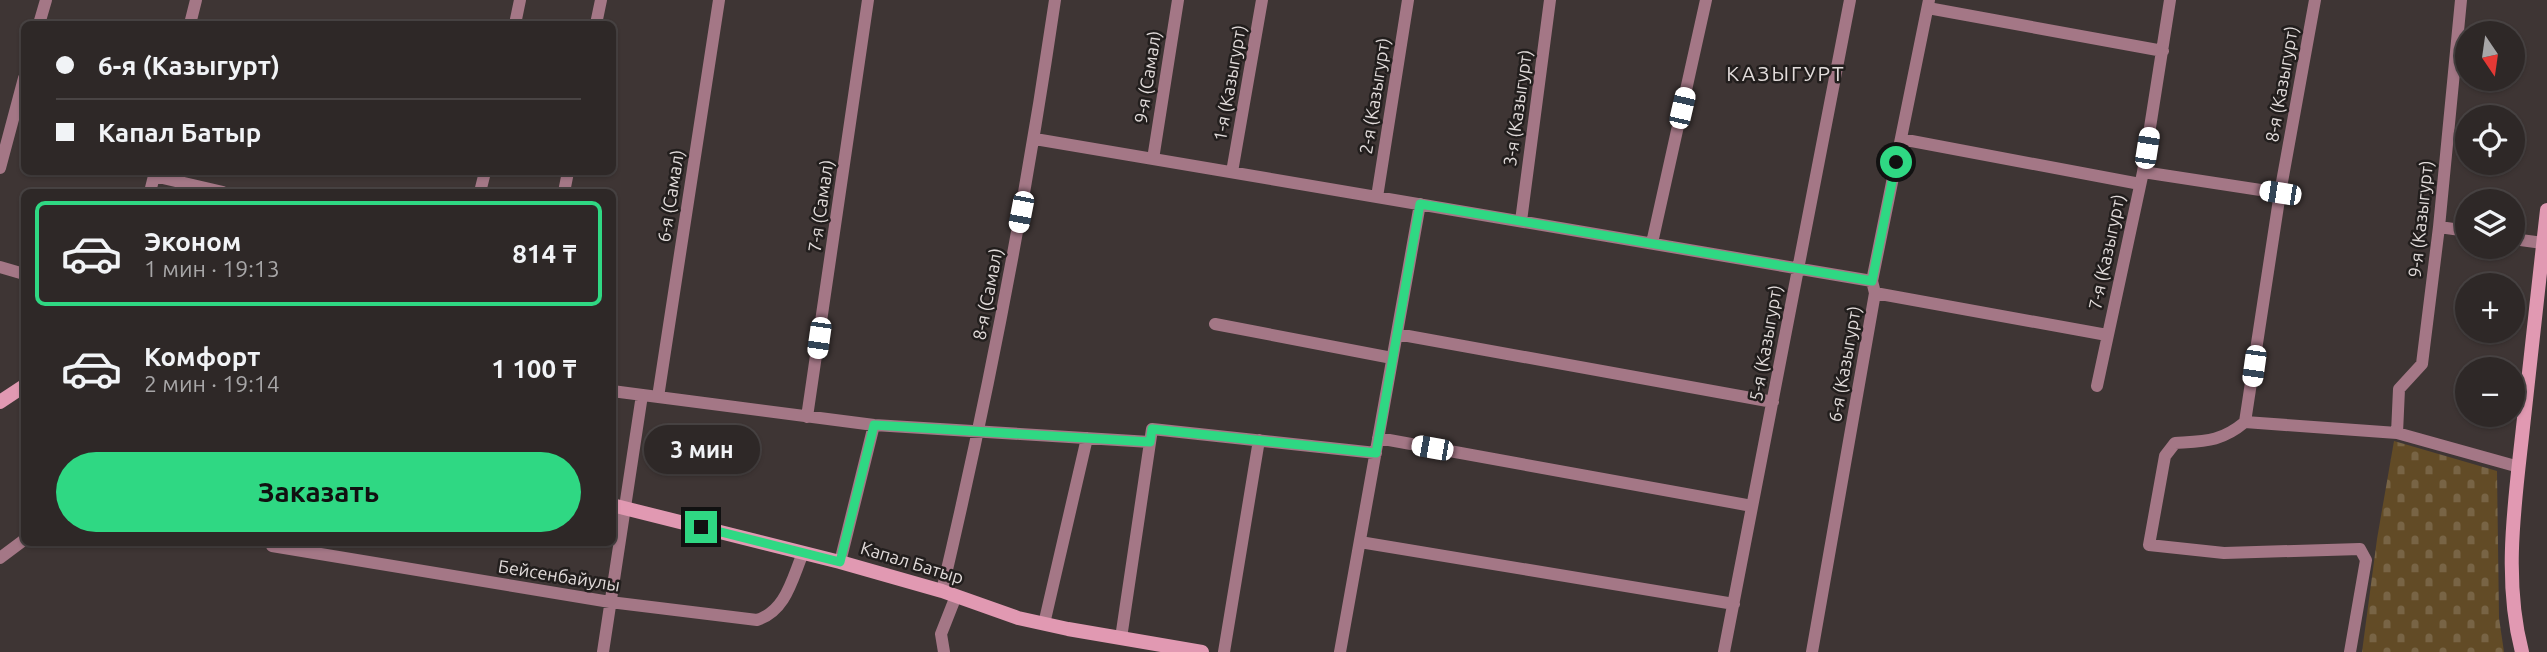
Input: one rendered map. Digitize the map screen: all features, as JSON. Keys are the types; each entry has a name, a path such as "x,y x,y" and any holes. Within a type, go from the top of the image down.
{"main road":[{"path":"2522,652 2514,623 2511,586 2519,467 2542,294 2547,210"},
{"path":"0,402 21,388"},
{"name":"Капал Батыр","path":"619,507 840,562 949,594 1018,618 1202,652"}],"street":[{"path":"40,21 46,0"},
{"path":"191,21 196,0"},
{"path":"516,21 520,0"},
{"path":"597,21 601,0"},
{"name":"6-я (Самал)","path":"658,397 719,0"},
{"name":"7-я (Самал)","path":"807,417 868,0"},
{"name":"8-я (Самал)","path":"949,594 1035,139 1055,0"},
{"name":"9-я (Самал)","path":"1153,159 1178,0"},
{"name":"1-я (Казыгурт)","path":"1232,172 1262,0"},
{"name":"2-я (Казыгурт)","path":"1377,197 1408,0"},
{"name":"3-я (Казыгурт)","path":"1521,221 1550,0"},
{"path":"1652,243 1706,0"},
{"name":"5-я (Казыгурт)","path":"1724,652 1850,0"},
{"name":"7-я (Казыгурт)","path":"2097,386 2141,178 2170,0"},
{"name":"8-я (Казыгурт)","path":"2245,422 2280,193 2315,0"},
{"name":"9-я (Казыгурт)","path":"2397,433 2399,389 2421,364 2439,227 2461,0"},
{"path":"1929,4 2163,51"},
{"name":"6-я (Казыгурт)","path":"1812,652 1874,287 1929,4"},
{"path":"0,168 21,90"},
{"path":"1035,139 1798,268 1874,287 2107,335"},
{"path":"1901,139 2141,178 2280,193"},
{"path":"158,175 212,189"},
{"path":"1340,652 1420,204"},
{"path":"2439,227 2455,230"},
{"path":"2525,241 2543,243"},
{"path":"0,267 21,273"},
{"path":"1215,324 1392,358"},
{"path":"1397,334 1773,402"},
{"path":"616,392 874,425 1087,438 1151,436 1259,440 1376,453"},
{"path":"616,539 619,507 642,395"},
{"path":"2350,652 2366,561 2360,549 2224,553 2149,545 2165,456 2175,443 2211,441 2230,436 2245,422 2397,433 2519,467"},
{"path":"840,562 874,425"},
{"path":"1121,638 1151,436"},
{"path":"1044,624 1087,438"},
{"path":"1378,438 1752,506"},
{"path":"1224,652 1259,440"},
{"path":"0,558 21,542"},
{"path":"1360,542 1734,604"},
{"name":"Бейсенбайулы","path":"278,546 610,602 757,620 770,616 780,607 803,553"},
{"path":"603,652 615,546"},
{"path":"944,652 941,634 949,594"}],"green space":[{"path":"2394,441 2497,471 2499,618 2504,652 2362,652 2377,539"}],"district":[{"name":"КАЗЫГУРТ","path":"1786,74"}],"route":[{"path":"701,527 840,562 874,425 1150,442 1152,429 1376,453 1420,204 1872,281 1896,162"}]}
